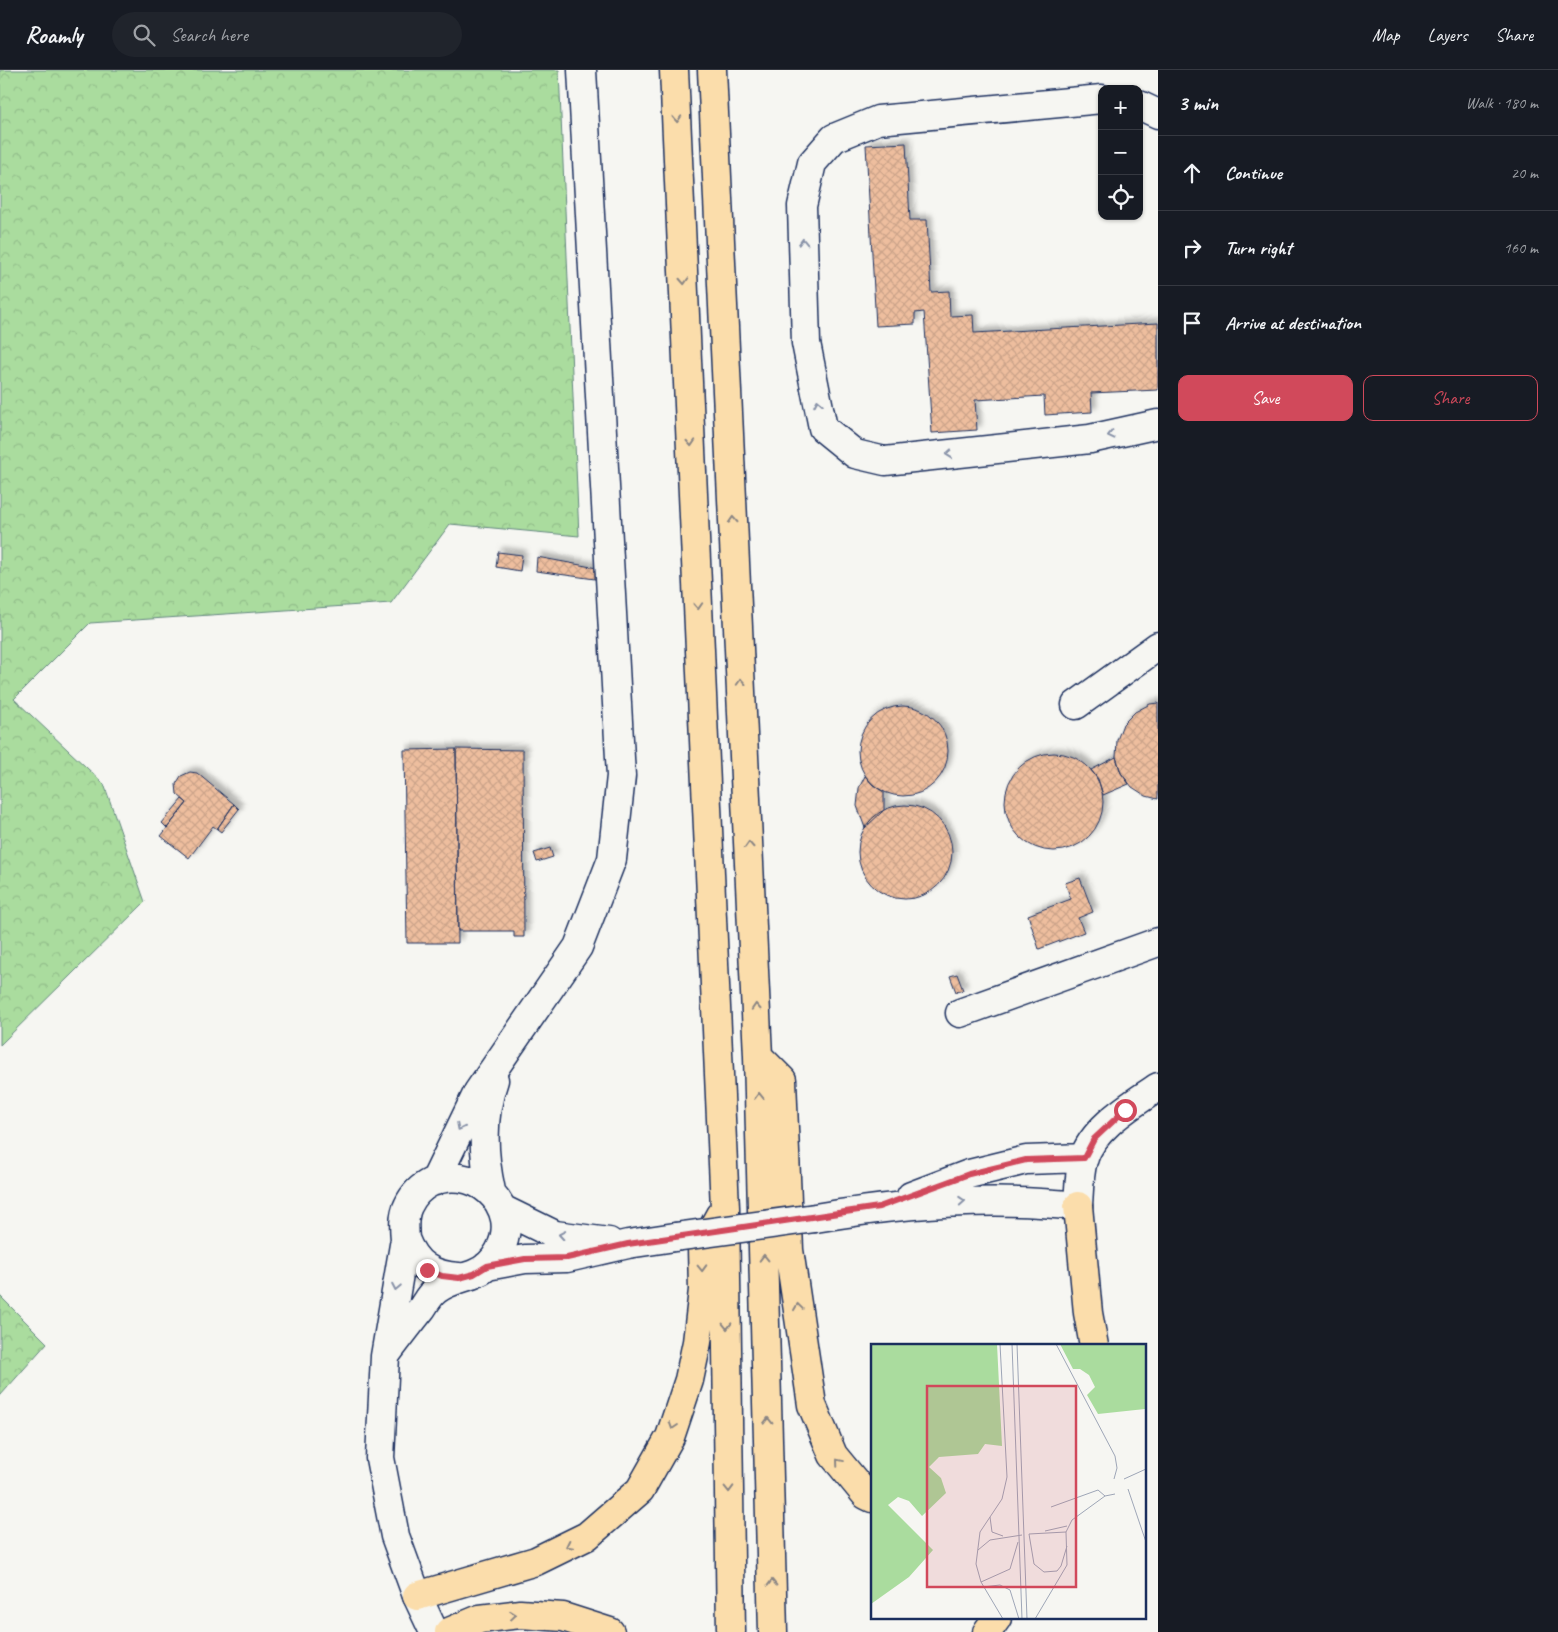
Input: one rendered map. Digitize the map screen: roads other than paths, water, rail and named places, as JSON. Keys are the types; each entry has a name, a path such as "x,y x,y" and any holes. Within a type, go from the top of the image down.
{"highway":[{"path":"674,70 725,1208 731,1632"},
{"path":"712,70 758,1056 773,1632"},
{"path":"758,1056 782,1080 789,1250 812,1405 833,1455 866,1495 871,1498"},
{"path":"1078,1206 1088,1313 1094,1344"},
{"path":"417,1596 536,1561 587,1536 640,1490 670,1437 689,1380 697,1342 703,1290 702,1248 725,1208"},
{"path":"1081,1344 1088,1313"},
{"path":"449,1632 480,1619 520,1614 563,1617 610,1632"},
{"path":"987,1632 996,1620"}],"street":[{"path":"435,1180 478,1092 578,947 612,859 621,776 582,70"},
{"path":"1098,99 878,120 834,138 812,163 802,206 806,342 823,428 854,454 885,461 1090,440 1158,424"},
{"path":"1143,107 1158,114"},
{"path":"1076,705 1158,646"},
{"path":"960,1013 1158,942"},
{"path":"385,1356 434,1291 459,1278 474,1274 487,1266 498,1253 505,1238 505,1220 496,1200 484,1160 485,1123 492,1085 503,1056"},
{"path":"487,1266 525,1259 567,1258 628,1244 815,1218 879,1207 973,1200 1013,1200 1078,1206 1079,1179 1084,1158 1094,1139 1125,1110 1158,1087"},
{"path":"879,1207 969,1174 1026,1160 1084,1158"},
{"path":"434,1632 417,1596 395,1536 380,1458 385,1356 405,1240 404,1223 408,1206 418,1192 435,1180 447,1177 464,1177 479,1182 496,1200 555,1235 628,1244"},
{"path":"405,1240 410,1251 427,1270 442,1276 459,1278"}]}
